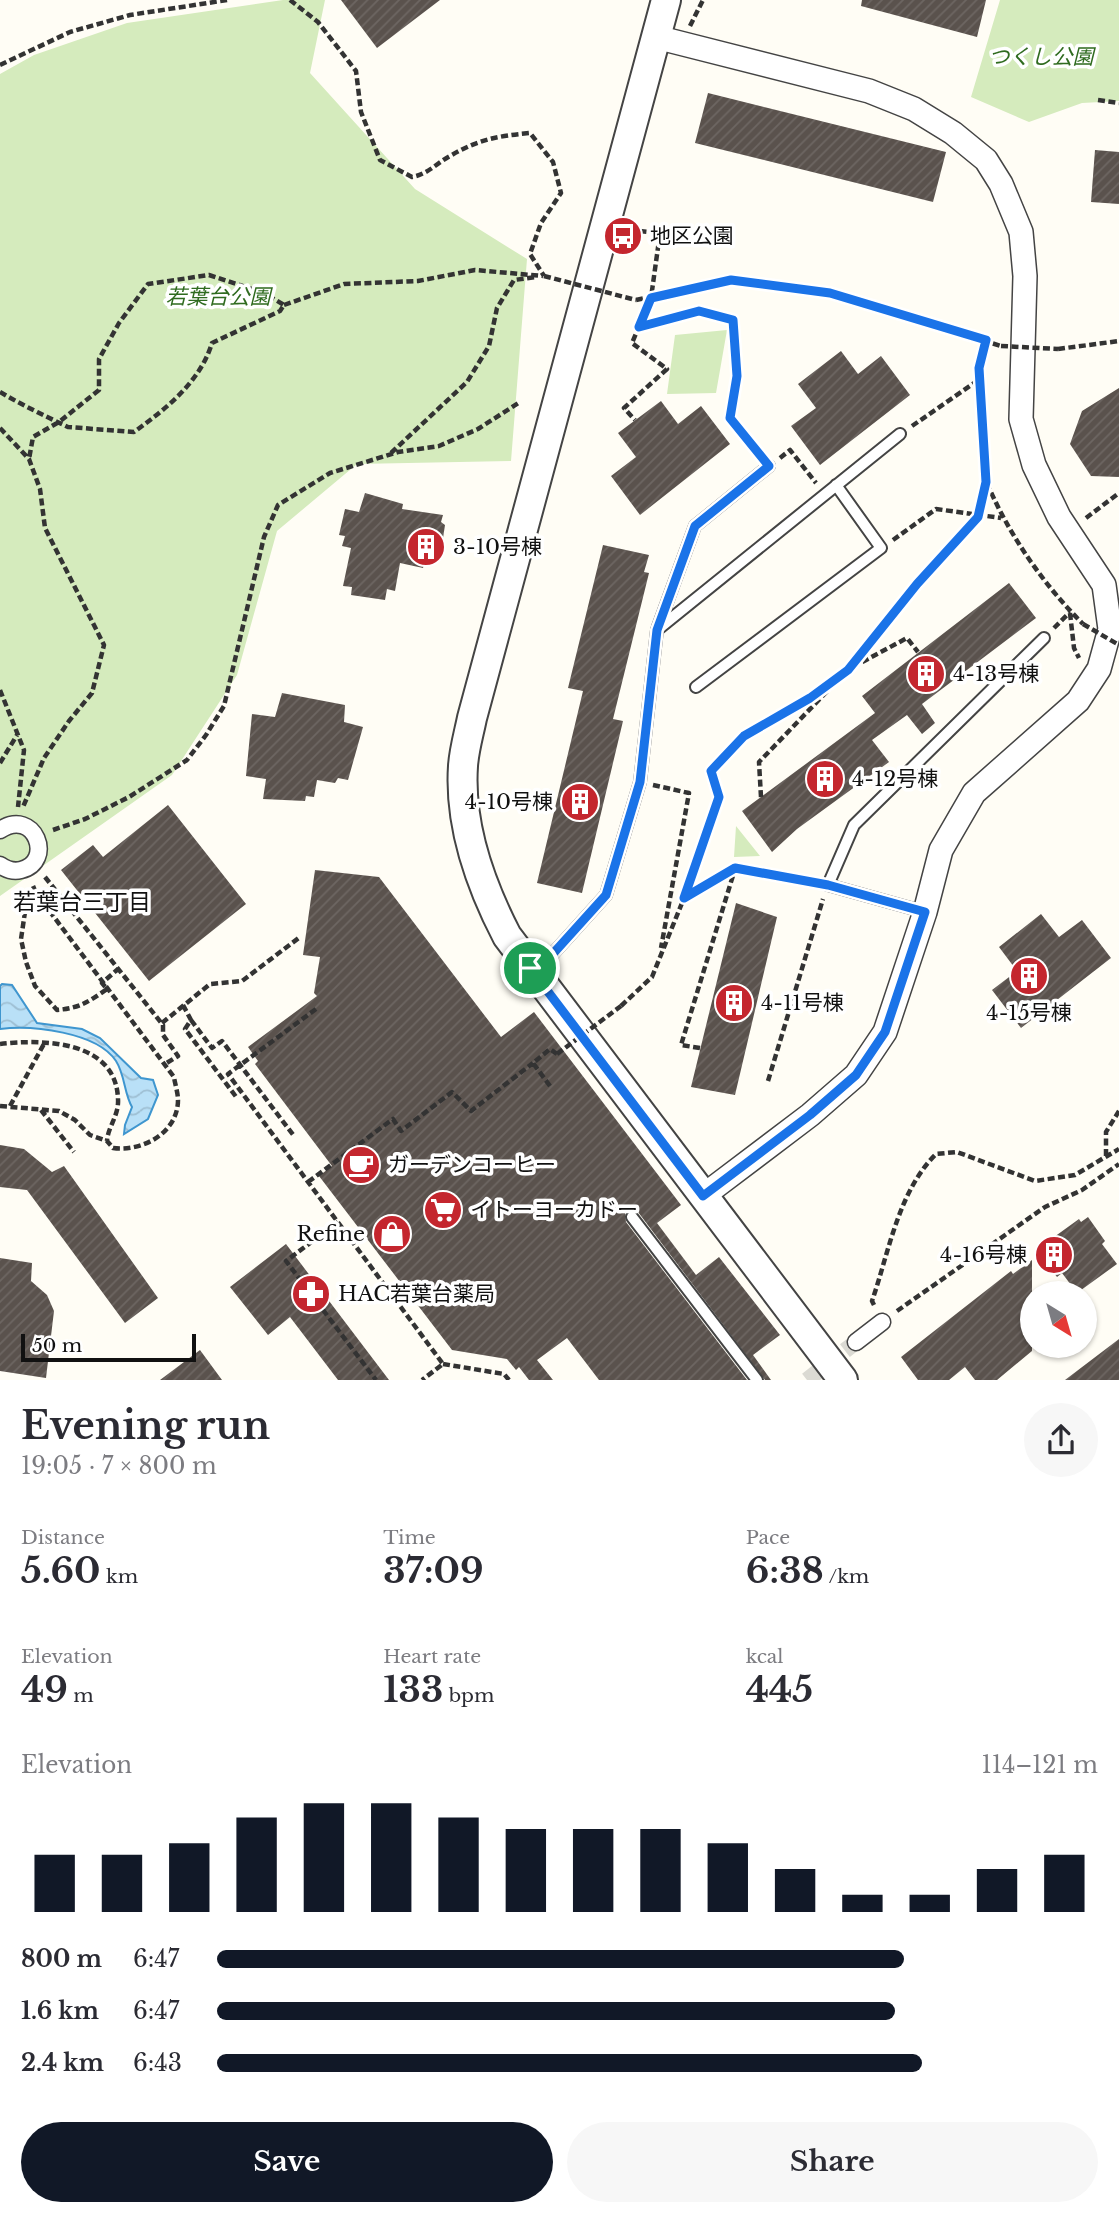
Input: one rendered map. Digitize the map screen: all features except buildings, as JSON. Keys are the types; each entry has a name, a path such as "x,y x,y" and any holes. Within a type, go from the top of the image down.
{"street":[{"path":"666,0 472,718 463,766 466,818 478,870 491,905 530,968 843,1380"},
{"path":"656,37 869,90 914,109 953,134 986,160 1001,184 1021,232 1025,276 1021,419 1034,465 1059,517 1104,585 1110,629 1099,669 1078,701 974,793 941,850 925,912 885,1032 856,1075 810,1115 703,1196"},
{"path":"0,830 17,824 31,830 36,836 38,850 29,866 10,871 0,865"},
{"path":"856,1342 881,1322"}],"lane":[{"path":"657,630 900,434"},
{"path":"530,968 550,957 606,895 640,782 657,630 695,526 769,466"},
{"path":"696,687 881,548 836,485"},
{"path":"925,912 828,885 854,825 1044,638"},
{"path":"632,1217 757,1380"}],"path":[{"path":"0,65 70,32 130,15 227,0"},
{"path":"290,0 318,22 356,72 360,112 380,160 412,177 423,175 450,156 490,137 530,133 553,162 561,193 541,223 530,254 544,276"},
{"path":"687,33 703,0"},
{"path":"1098,100 1119,103"},
{"path":"628,230 660,233 651,298 632,343 667,369 624,408 635,420"},
{"path":"0,392 68,427 134,432 187,388 208,358 212,343 280,311 284,305 344,284 418,281 475,270 544,276 636,300 731,280 830,293 1001,345 1058,349 1119,341"},
{"path":"29,459 33,437 59,422 99,390 99,359 119,323 148,284 209,275 264,293 284,305"},
{"path":"389,455 467,382 489,346 497,308 514,280 544,276"},
{"path":"639,327 699,311 733,320 737,376 730,418 769,466 790,450 825,495"},
{"path":"761,797 759,762 848,670 917,584 978,517 986,482 979,368 986,340"},
{"path":"900,434 980,379"},
{"path":"36,836 85,819 129,797 187,760 224,706 264,537 278,506 330,473 389,455 439,446 478,429 520,402"},
{"path":"0,428 29,459 40,489 45,528 104,645 92,694 44,758 27,793 17,824"},
{"path":"986,482 1001,518 1061,602 1083,624 1119,645"},
{"path":"1068,532 1119,493"},
{"path":"881,548 936,509 978,517 1001,518"},
{"path":"1044,638 1070,612"},
{"path":"1070,612 1074,648 1091,682"},
{"path":"308,1182 393,1119 401,1131 452,1092 471,1111 550,1049 557,1054 621,1006 653,977 684,898 719,797 711,771 744,736 810,698 848,670 907,638 918,652"},
{"path":"0,690 24,750 20,769 17,824"},
{"path":"0,763 18,734"},
{"path":"640,782 689,793 659,960"},
{"path":"0,1106 59,1111 75,1120 90,1135 107,1141 113,1148 127,1150 157,1138 169,1127 178,1099 174,1077 36,893 29,866"},
{"path":"29,866 55,887 162,1023 163,1035 178,1056 165,1065"},
{"path":"684,898 735,868 828,885 768,1081"},
{"path":"700,1048 681,1045 735,868"},
{"path":"36,893 25,912 21,939 26,962 36,986 57,1010 78,1008 107,989"},
{"path":"162,1023 210,985 242,981 300,937"},
{"path":"102,983 118,970"},
{"path":"183,1005 212,1048 222,1041 295,1136"},
{"path":"316,1009 228,1074 443,1364 504,1374 509,1380"},
{"path":"191,1020 185,1029 237,1098"},
{"path":"10,1106 45,1042"},
{"path":"0,1044 58,1042 87,1053 108,1067 118,1098 117,1116 107,1141"},
{"path":"533,1063 550,1086"},
{"path":"40,1109 74,1152"},
{"path":"1106,1157 1106,1132 1119,1111"},
{"path":"1119,1149 1075,1175 1035,1181 957,1152 936,1154 923,1167 907,1194 872,1301 881,1322 1045,1207 1082,1190 1119,1164"},
{"path":"338,1222 286,1261 376,1380"},
{"path":"422,1380 443,1364"}],"green space":[{"name":"若葉台公園","path":"283,0 325,0 310,73 415,189 527,259 511,461 357,464 277,531 237,675 172,775 0,896 0,74 34,55 127,23"},
{"name":"つくし公園","path":"1000,0 1119,0 1119,101 1082,103 1029,122 971,97"},
{"path":"727,330 716,393 667,394 675,335"},
{"path":"736,826 760,856 734,857"}],"water":[{"path":"2,984 12,985 37,1023 82,1029 100,1038 141,1078 153,1080 158,1095 148,1119 124,1134 132,1107 121,1072 107,1051 94,1043 46,1030 0,1029"}],"tunnel":[{"path":"807,1380 856,1342"}],"place":[{"name":"地区公園","path":"623,236"},
{"name":"3-10号棟","path":"426,547"},
{"name":"4-13号棟","path":"926,674"},
{"name":"4-12号棟","path":"825,779"},
{"name":"4-10号棟","path":"580,802"},
{"name":"4-15号棟","path":"1029,976"},
{"name":"4-11号棟","path":"734,1003"},
{"name":"ガーデンコーヒー","path":"361,1165"},
{"name":"イトーヨーカドー","path":"443,1210"},
{"name":"Refine","path":"392,1234"},
{"name":"4-16号棟","path":"1054,1255"},
{"name":"HAC若葉台薬局","path":"311,1294"}],"district":[{"name":"若葉台三丁目","path":"82,902"}],"route":[{"path":"731,280 830,293 986,340 979,368 986,482 978,517 917,584 848,670 810,698 744,736 711,771 719,797 684,898 735,868 828,885 925,912 885,1032 856,1075 810,1115 703,1196 530,968 550,957 606,895 640,782 657,630 695,526 769,466 730,418 737,376 733,320 699,311 639,327 651,298 731,280"}]}
